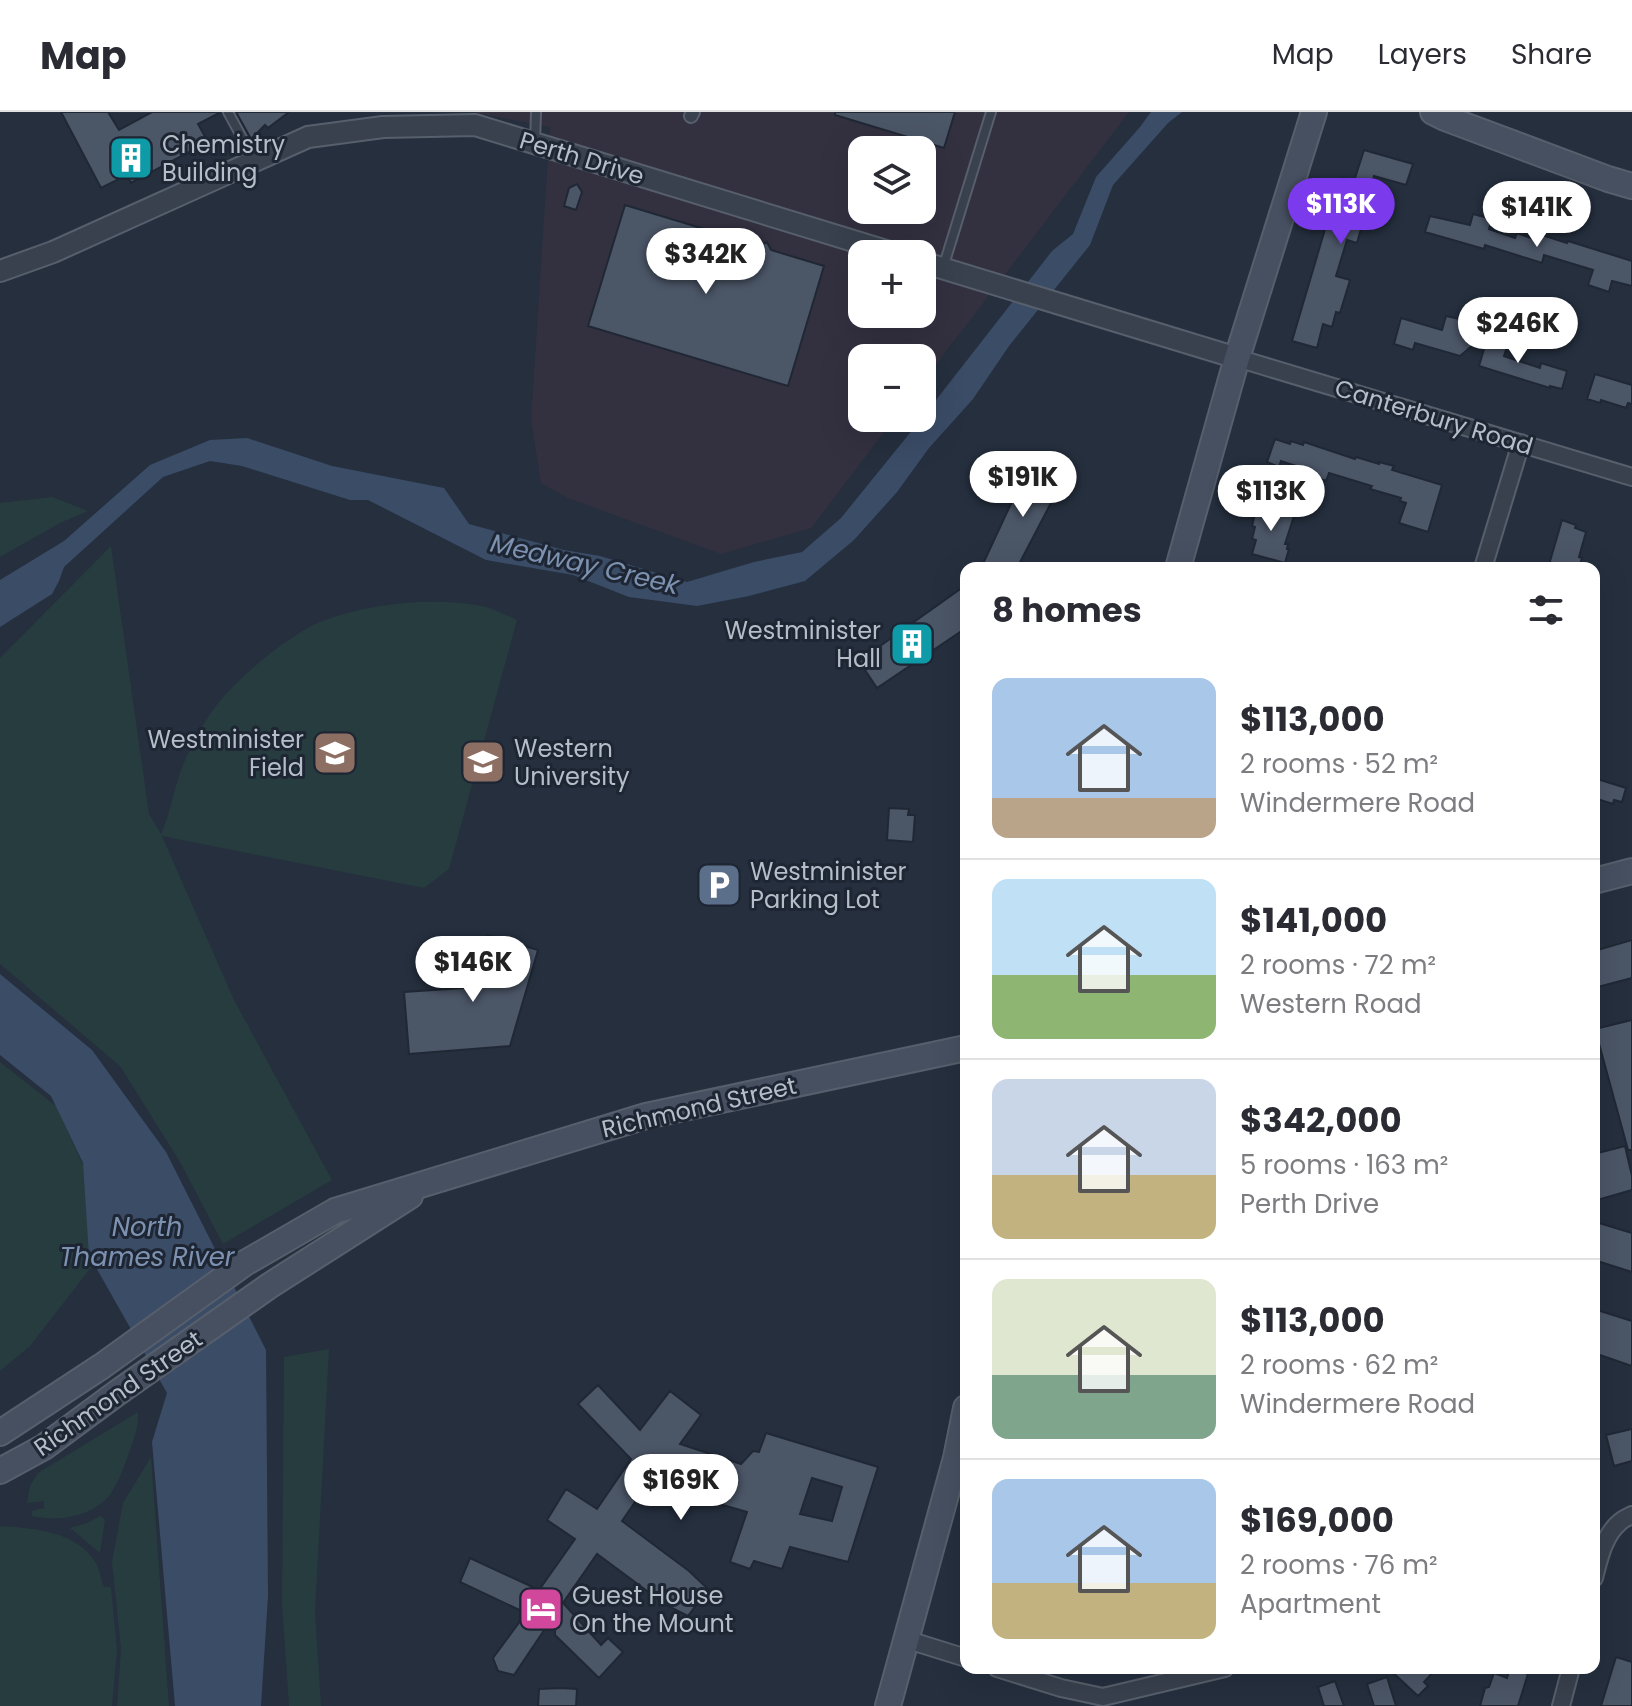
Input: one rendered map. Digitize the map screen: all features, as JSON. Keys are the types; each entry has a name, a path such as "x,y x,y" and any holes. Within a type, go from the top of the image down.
{"main road":[{"path":"1180,562 1237,358 1314,112"},
{"path":"1433,112 1632,186"},
{"path":"1600,879 1632,871"},
{"name":"Richmond Street","path":"0,1433 102,1366 245,1263 335,1211 646,1116 960,1051"},
{"name":"Richmond Street","path":"0,1471 44,1447 269,1286 435,1180"},
{"path":"888,1706 960,1438"}],"street":[{"name":"Perth Drive","path":"0,271 53,252 308,137 399,123 475,125 850,240"},
{"path":"936,266 1237,358"},
{"name":"Canterbury Road","path":"1237,358 1632,477"},
{"path":"1485,562 1521,443"},
{"path":"1600,1556 1620,1521 1632,1515"},
{"path":"905,1639 960,1656"},
{"path":"1016,1674 1103,1697 1169,1674"},
{"path":"1561,1706 1569,1674"}],"lane":[{"path":"228,112 248,149 250,163"},
{"path":"535,144 536,112"},
{"path":"943,268 991,112"}],"shaded area":[{"path":"471,112 1129,112 936,365 936,344 848,344 848,432 884,432 811,528 721,554 568,498 541,483 531,420 550,127"}],"green space":[{"path":"52,497 88,511 0,557 0,503"},
{"path":"111,546 149,814 161,834 186,758 211,713 251,669 297,634 343,614 403,603 463,603 495,610 517,620 449,869 424,888 162,836 234,1000 332,1180 223,1244 180,1162 120,1066 0,964 0,658"},
{"path":"0,1062 56,1106 87,1174 93,1265 30,1346 0,1371"},
{"path":"329,1349 315,1612 321,1706 289,1706 282,1604 284,1357"},
{"path":"138,1412 137,1429 120,1476 102,1503 74,1516 32,1516 32,1511 44,1508 44,1501 27,1503 30,1486 38,1473"},
{"path":"151,1457 169,1706 117,1706 121,1649 112,1562 123,1503"},
{"path":"101,1516 105,1520 100,1553 70,1528"},
{"path":"0,1526 53,1533 78,1544 96,1563 104,1587 111,1587 117,1650 112,1706 0,1706"}],"water":[{"name":"Medway Creek","path":"1151,112 1182,112 1168,123 1113,185 1090,245 1009,346 973,399 854,540 805,581 697,606 629,597 573,575 486,560 368,500 350,500 242,466 210,461 163,477 64,567 52,594 0,627 0,580 64,541 150,465 210,440 247,438 332,466 444,488 469,524 564,550 600,556 687,582 754,562 802,552 841,518 911,432 936,432 936,400 1052,251 1073,234 1096,177"},
{"name":"North Thames River","path":"0,974 92,1050 166,1152 266,1350 268,1596 261,1706 175,1706 152,1442 167,1393 89,1255 83,1163 51,1096 0,1055"}],"building":[{"name":"Chemistry Building","path":"61,112 108,112 119,130 152,112 221,112 198,124 208,142 131,183 127,175 101,188"},
{"path":"236,112 289,112 268,128 265,125 251,139"},
{"path":"835,112 955,112 944,148 936,146 936,136 904,136 835,115"},
{"path":"1364,150 1413,164 1406,185 1374,176 1366,203 1359,201 1351,226 1361,229 1357,243 1347,240 1336,276 1350,280 1340,313 1336,312 1332,327 1323,324 1317,348 1292,341 1343,178 1354,181"},
{"path":"577,184 582,192 576,210 564,206 569,188"},
{"path":"625,205 760,246 767,242 771,250 824,266 788,386 588,326"},
{"path":"1473,214 1492,219 1489,229 1515,238 1517,233 1531,238 1539,234 1632,261 1632,286 1612,281 1609,292 1588,285 1593,270 1544,255 1542,263 1485,245 1484,249 1425,232 1430,216 1470,225"},
{"path":"1446,316 1460,319 1459,323 1465,325 1462,336 1479,340 1460,356 1415,343 1413,350 1394,344 1401,318 1442,330"},
{"path":"1489,332 1510,338 1504,356 1540,368 1541,363 1567,371 1562,389 1479,366"},
{"path":"1595,374 1632,385 1632,404 1628,403 1626,408 1587,399"},
{"path":"1275,439 1290,444 1291,441 1303,445 1304,442 1355,459 1394,466 1392,470 1442,485 1428,532 1399,523 1406,503 1400,501 1401,498 1329,473 1326,481 1310,475 1311,471 1281,461 1279,467 1267,462"},
{"path":"1029,465 1063,480 1020,562 984,562"},
{"path":"1254,505 1294,516 1285,544 1289,549 1285,562 1252,554 1256,540 1252,539 1255,527 1252,526 1254,518 1251,517"},
{"path":"1562,520 1586,532 1579,557 1582,558 1581,562 1550,562"},
{"name":"Westminister Hall","path":"960,589 960,632 877,688 859,661"},
{"path":"1600,780 1626,788 1622,802 1614,800 1613,804 1600,800"},
{"path":"889,808 909,809 908,815 915,815 913,842 887,840"},
{"path":"487,935 538,950 510,1046 409,1054 404,992 463,988 475,977"},
{"path":"1632,940 1632,978 1600,986 1600,949"},
{"path":"1632,1020 1632,1150 1628,1150 1600,1047 1600,1028"},
{"path":"1625,1146 1632,1190 1600,1199 1600,1152"},
{"path":"1600,1223 1632,1233 1632,1272 1600,1262"},
{"path":"1600,1311 1632,1321 1632,1366 1600,1355"},
{"path":"598,1385 640,1430 670,1391 701,1415 680,1444 741,1464 753,1451 759,1452 766,1433 878,1467 848,1562 790,1547 782,1569 754,1561 750,1569 730,1562 747,1512 667,1489 653,1476 622,1521 708,1589 688,1616 666,1605 597,1554 563,1603 601,1645 608,1638 623,1652 599,1678 555,1635 555,1614 514,1675 498,1671 493,1658 526,1613 460,1582 470,1558 539,1590 575,1539 547,1520 566,1489 597,1509 631,1459 578,1404","holes":["812,1478 842,1487 832,1521 800,1514"]},
{"path":"1632,1429 1632,1461 1614,1466 1606,1435"},
{"path":"1616,1657 1632,1662 1632,1706 1601,1706"},
{"path":"1394,1674 1431,1674 1424,1682 1428,1686 1418,1696"},
{"path":"1494,1674 1507,1678 1508,1674 1528,1674 1518,1706 1480,1706 1485,1688 1489,1687"},
{"path":"1387,1677 1396,1706 1374,1706 1367,1684"},
{"path":"1335,1681 1344,1706 1324,1706 1318,1687"},
{"path":"539,1689 577,1689 576,1706 538,1706"}],"place":[{"name":"Chemistry Building","path":"131,158"},
{"name":"Westminister Hall","path":"912,644"},
{"name":"Westminister Field","path":"335,753"},
{"name":"Western University","path":"483,762"},
{"name":"Westminister Parking Lot","path":"719,885"},
{"name":"Guest House On the Mount","path":"541,1609"}]}
